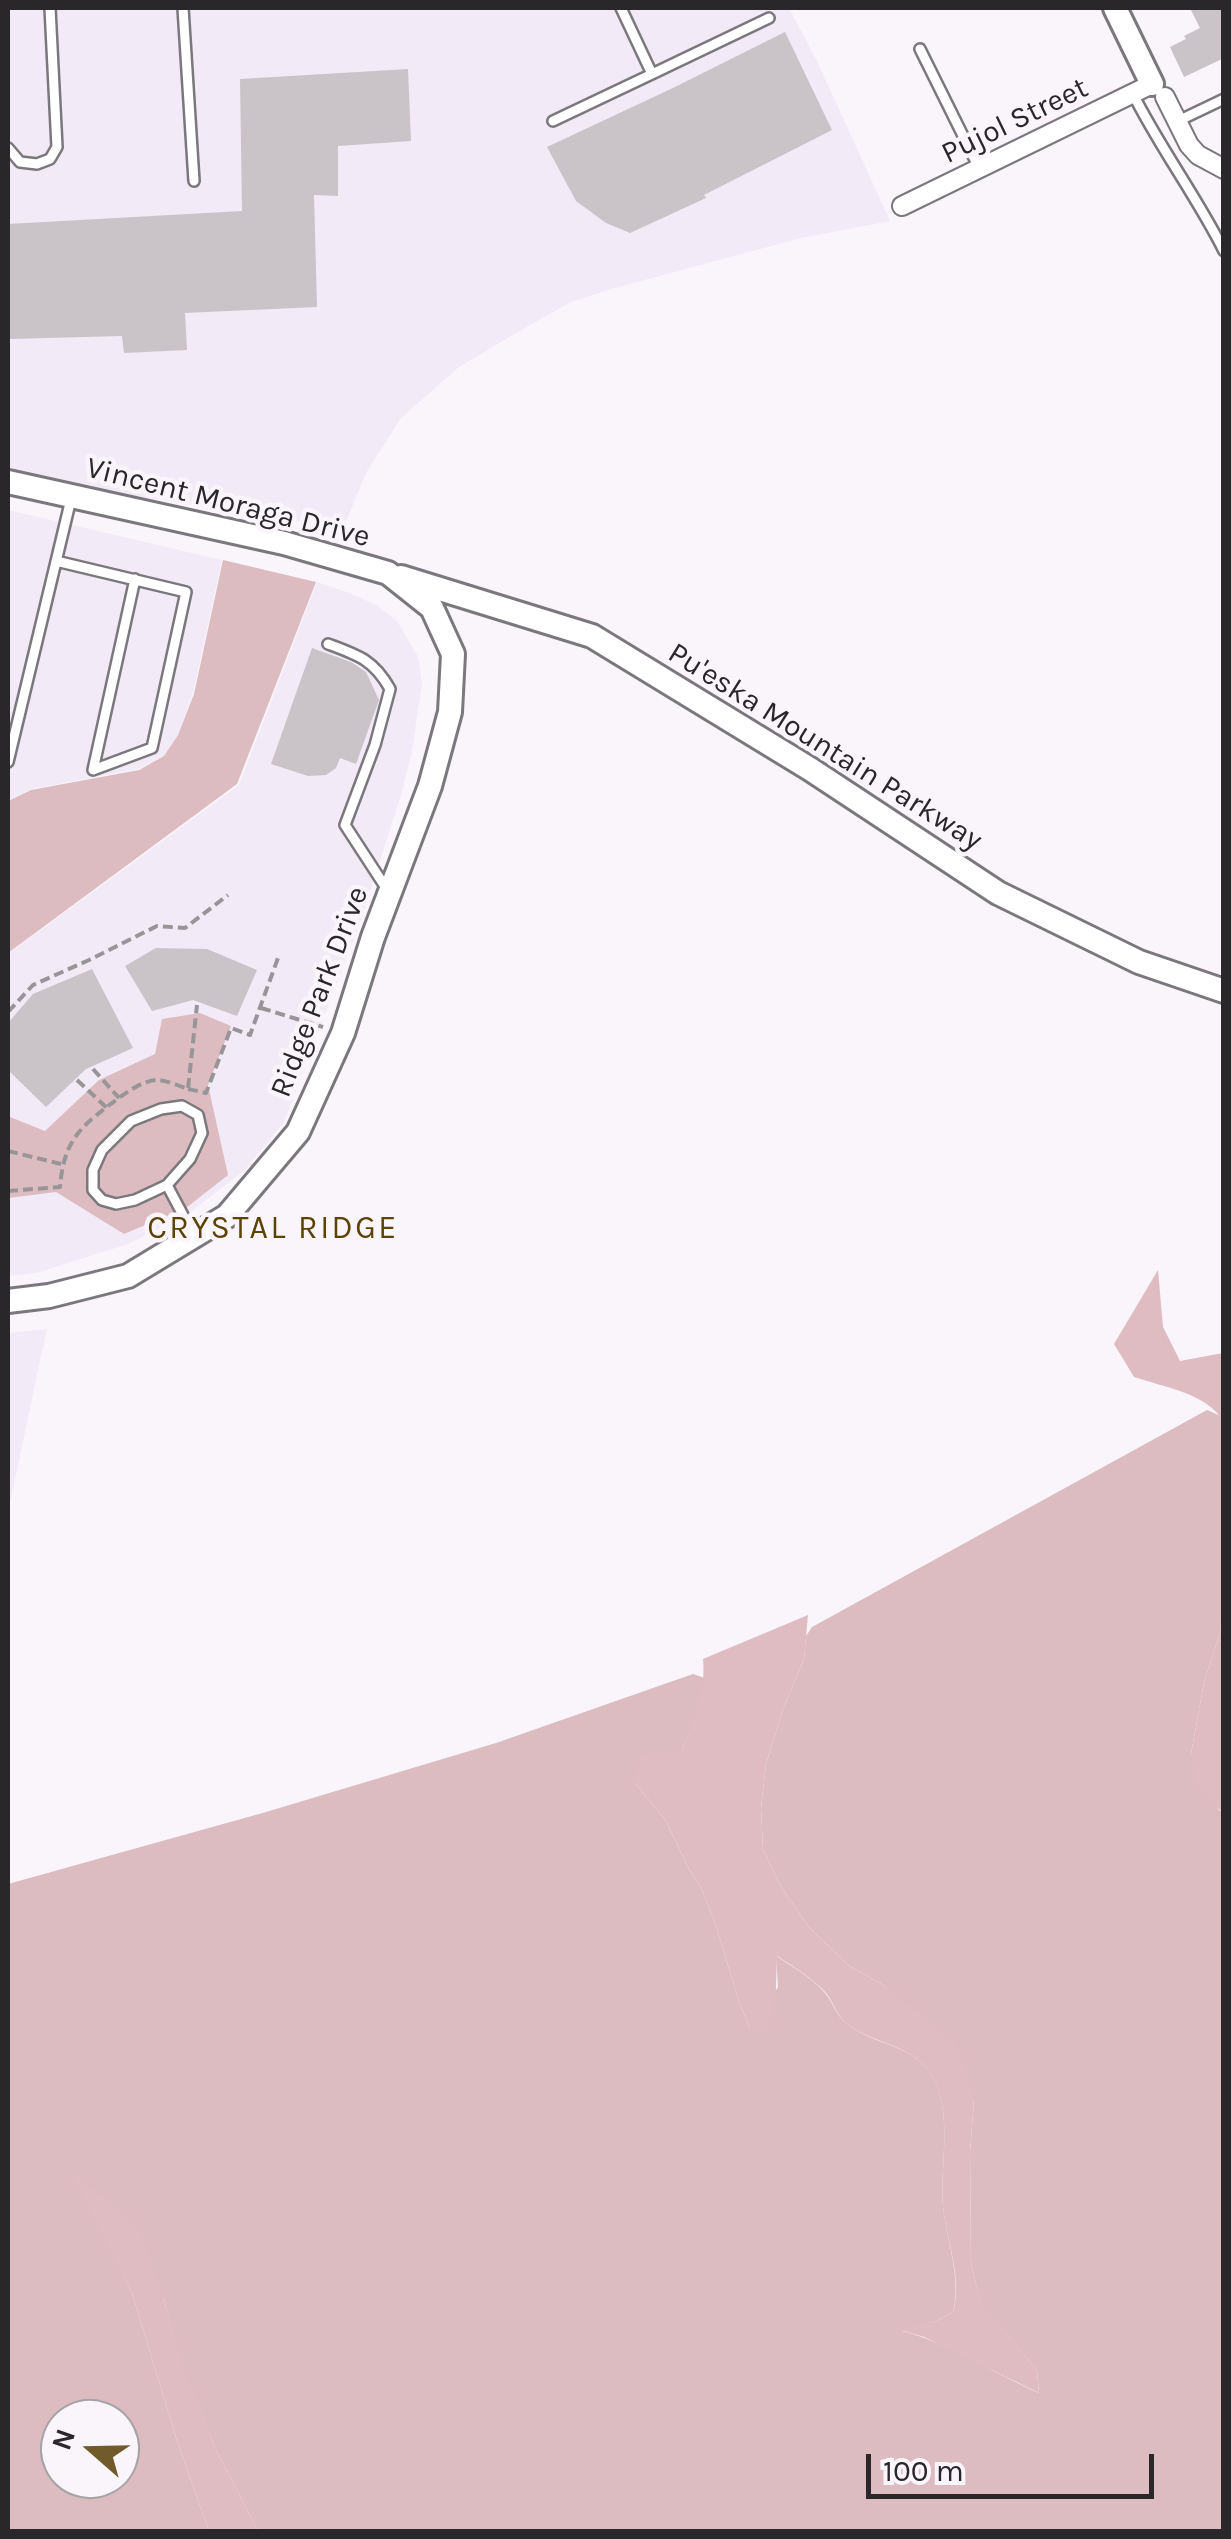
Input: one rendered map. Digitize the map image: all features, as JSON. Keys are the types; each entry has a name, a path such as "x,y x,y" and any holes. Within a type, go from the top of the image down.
{"street":[{"path":"1123,10 1150,92 1178,121 1189,145 1224,169"},
{"name":"Pujol Street","path":"902,206 1150,92"},
{"name":"Vincent Moraga Drive","path":"8,482 284,543 388,574 432,608 453,654"},
{"name":"Pu'eska Mountain Parkway","path":"388,574 592,636 810,769 998,893 1139,962 1224,991"},
{"name":"Ridge Park Drive","path":"8,1301 49,1296 128,1276 228,1216 298,1132 342,1034 430,786 450,712 453,654"}],"lane":[{"path":"8,148 20,162 36,164 50,158 57,146 50,8"},
{"path":"184,8 194,182"},
{"path":"621,8 652,74"},
{"path":"553,121 769,18"},
{"path":"920,49 979,169"},
{"path":"1150,92 1155,136 1224,252"},
{"path":"1178,121 1224,99"},
{"path":"8,762 72,496"},
{"path":"56,560 186,592 152,748 93,770 135,580"},
{"path":"328,644 358,655 379,669 390,689 375,744 345,825 390,893"},
{"path":"182,1106 198,1115 202,1133 190,1159 167,1184 135,1200 116,1204 102,1200 94,1190 93,1170 102,1150 131,1121 161,1109 182,1106"},
{"path":"167,1184 194,1236"}],"path":[{"path":"8,1012 33,984 158,926 186,928 228,895"},
{"path":"8,1191 60,1187 62,1164 71,1142 86,1122 133,1088 155,1079 206,1093 232,1028 250,1035 278,958"},
{"path":"188,1088 198,1004"},
{"path":"261,1008 342,1034"},
{"path":"94,1069 119,1098"},
{"path":"77,1080 106,1108"},
{"path":"8,1151 62,1164"}],"shaded area":[{"path":"8,8 789,8 890,221 801,238 571,302 459,367 401,418 366,473 343,529 106,491 8,469"},
{"path":"8,510 222,560 193,693 178,735 164,756 138,769 32,789 8,800"},
{"path":"223,560 316,582 237,784 8,953 8,801 31,790 139,770 164,756 178,735 194,694"},
{"path":"317,582 376,605 397,621 418,657 422,683 401,795 359,926 284,1122 245,1170 184,1217 128,1244 36,1273 8,1276 8,954 239,785"},
{"path":"200,1013 231,1026 208,1085 228,1175 186,1208 124,1234 56,1192 8,1198 10,1117 45,1131 99,1080 155,1054 162,1019"},
{"path":"1158,1270 1163,1327 1180,1361 1223,1353 1223,1421 1216,1411 1195,1397 1134,1377 1114,1344"},
{"path":"47,1329 39,1365 8,1513 8,1333"},
{"path":"1207,1410 1223,1417 1224,1584 1220,1633 1204,1682 1191,1754 1224,1813 1223,2531 258,2531 215,2447 183,2372 164,2299 76,2175 132,2293 209,2531 8,2532 8,1884 496,1743 693,1674 705,1678 698,1713 682,1750 636,1784 666,1821 702,1890 750,2029 778,1987 776,1956 820,1987 847,2024 910,2054 926,2067 942,2103 943,2205 955,2272 955,2299 953,2312 902,2331 954,2351 1039,2393 1037,2370 980,2302 971,2262 970,2152 974,2100 885,1986 848,1965 808,1926 780,1885 763,1849 761,1808 766,1764 804,1659 806,1636 812,1627"},
{"path":"1223,1584 1223,1813 1197,1787 1191,1754 1204,1682 1220,1633"},
{"path":"808,1615 804,1659 766,1764 761,1808 763,1849 780,1885 808,1926 848,1965 885,1986 956,2044 974,2100 970,2152 971,2262 980,2301 1037,2370 1039,2393 924,2337 899,2330 936,2321 953,2312 956,2299 943,2206 942,2103 926,2068 910,2054 848,2025 821,1988 777,1956 771,2016 761,2036 750,2029 702,1890 666,1821 636,1784 640,1755 682,1750 701,1694 703,1659"},
{"path":"73,2173 138,2228 164,2299 184,2372 215,2447 258,2531 209,2531 132,2293"}],"building":[{"path":"1190,8 1224,8 1224,58 1184,77 1170,47 1200,28"},
{"path":"785,32 832,130 704,195 706,198 630,233 606,223 576,201 547,147"},
{"path":"408,69 411,141 338,146 338,196 314,195 317,307 185,313 187,350 124,353 122,336 10,339 8,224 242,211 240,79"},
{"path":"312,648 351,662 366,672 379,700 356,764 340,758 336,768 326,775 308,776 271,764"},
{"path":"156,948 207,949 257,970 237,1016 193,1000 152,1011 125,966"},
{"path":"92,969 133,1048 86,1069 46,1107 8,1070 8,1023 33,994"}],"district":[{"name":"CRYSTAL RIDGE","path":"273,1229"}]}
